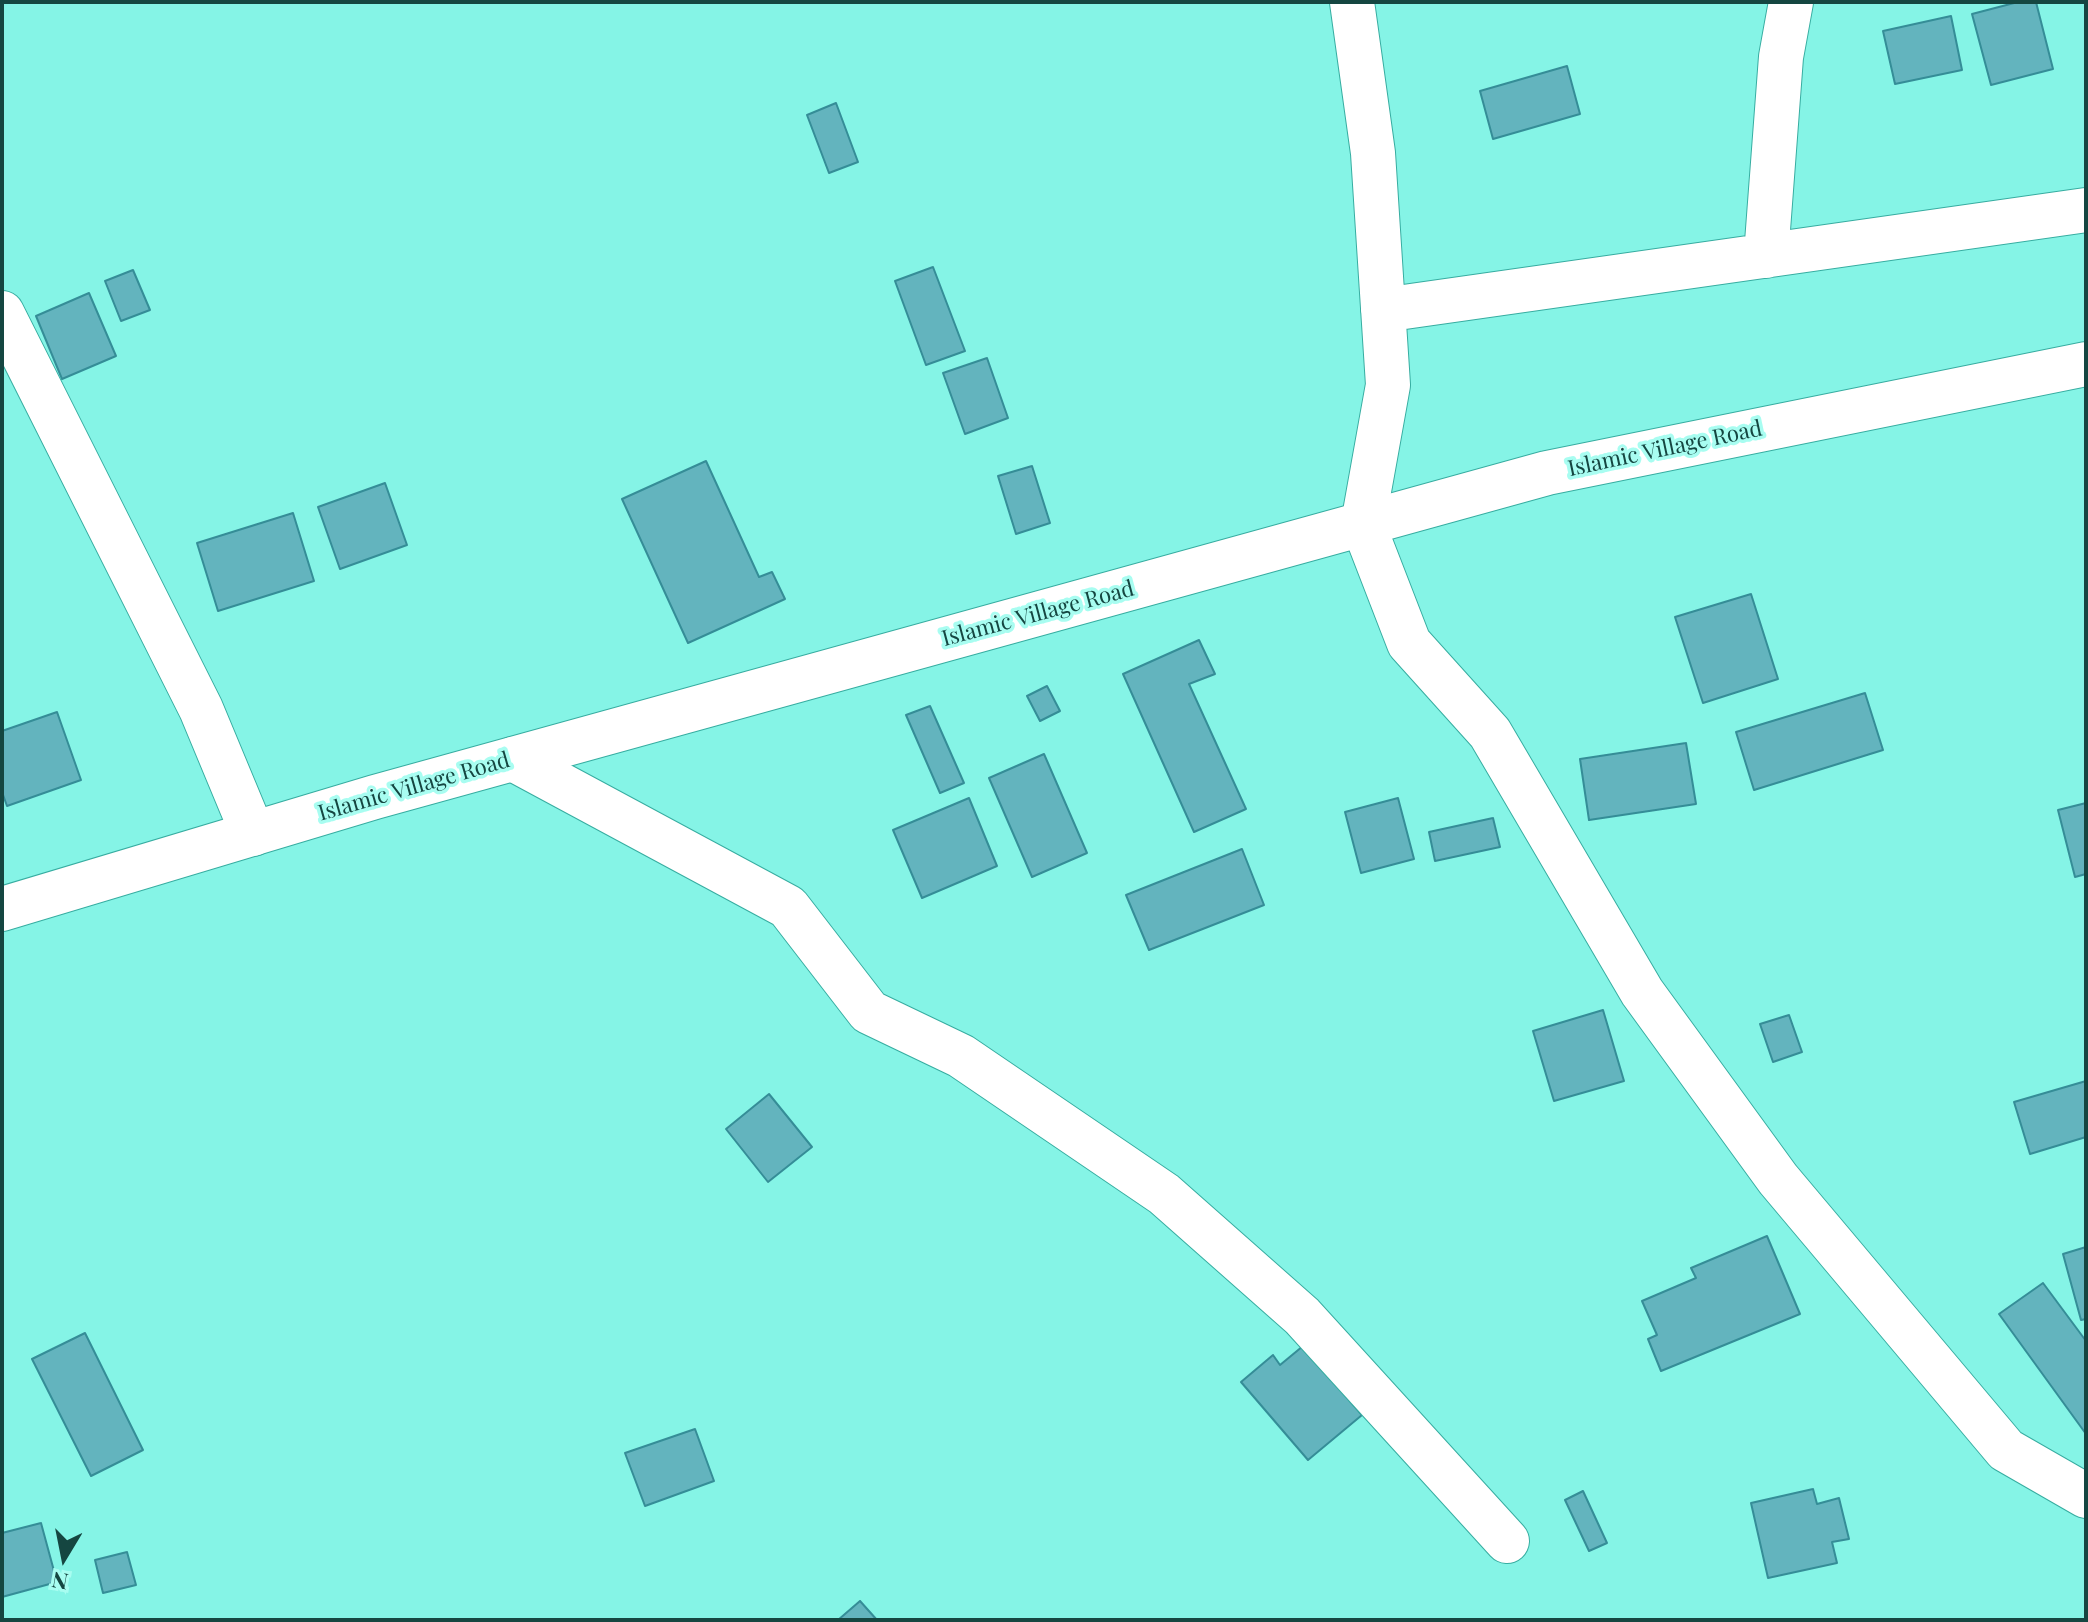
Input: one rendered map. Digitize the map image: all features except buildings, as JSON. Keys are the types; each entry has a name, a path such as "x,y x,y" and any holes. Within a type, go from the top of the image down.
{"street":[{"path":"1352,2 1373,153 1388,385 1363,524 1409,643 1490,733 1642,992 1778,1179 2006,1450 2086,1496"},
{"path":"1766,256 1781,57 1791,2"},
{"path":"1383,310 2086,210"},
{"path":"2,313 201,709 253,834"},
{"name":"Islamic Village Road","path":"2,909 513,759 1547,473 2086,364"},
{"path":"513,759 788,907 869,1012 961,1056 1164,1194 1302,1316 1507,1541"}]}
